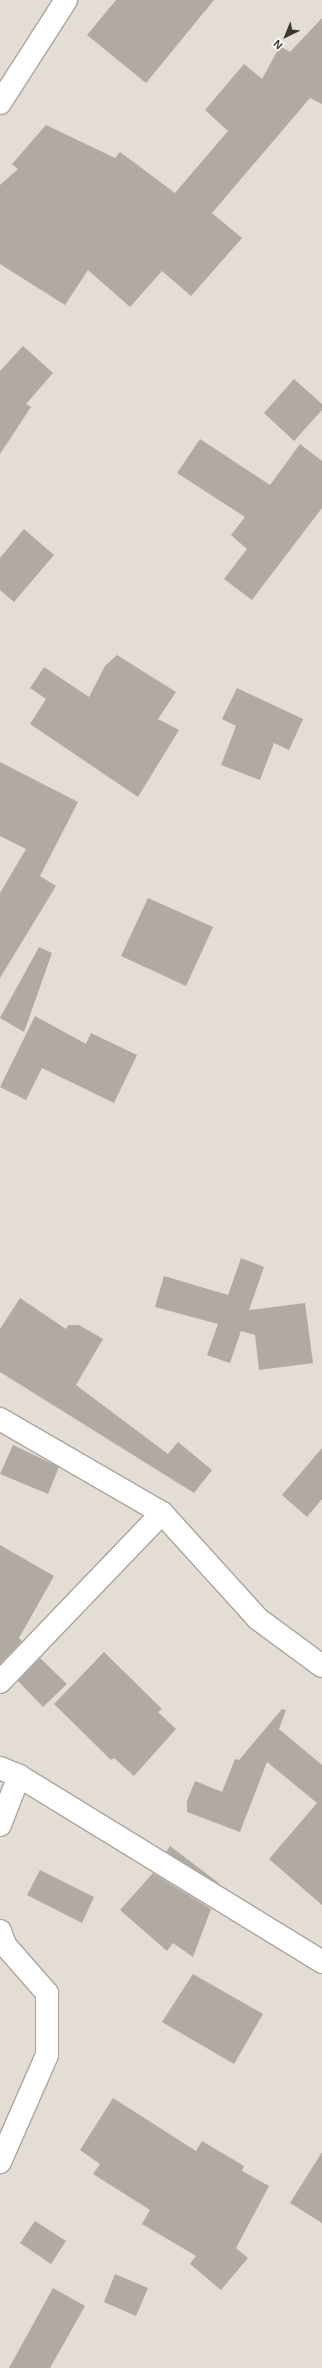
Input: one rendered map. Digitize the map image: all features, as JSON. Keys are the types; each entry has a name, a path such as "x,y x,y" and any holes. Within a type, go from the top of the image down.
{"street":[{"path":"0,104 66,0"},
{"path":"0,1419 162,1513 258,1619 322,1666"},
{"path":"0,1682 162,1513"},
{"path":"0,1825 10,1772 322,1962"},
{"path":"0,1931 6,1945 47,1994 47,2055 0,2162"}],"building":[{"path":"116,0 214,0 146,83 87,35"},
{"path":"322,18 322,104 310,98 212,213 242,238 191,296 162,271 130,307 88,270 65,305 0,264 0,185 18,169 12,164 46,125 115,158 120,152 175,193 228,131 205,110 244,64 262,79 280,46 290,52"},
{"path":"23,346 53,373 26,404 31,407 0,454 0,371"},
{"path":"294,379 322,404 322,410 294,441 264,413"},
{"path":"200,439 270,485 300,444 322,461 322,508 252,600 224,579 247,549 231,535 245,517 177,473"},
{"path":"24,529 54,555 14,602 0,590 0,558"},
{"path":"117,655 176,692 158,719 179,730 138,797 30,724 46,699 30,688 44,667 89,697 105,666"},
{"path":"237,688 303,719 289,750 274,743 260,780 221,765 236,726 222,719"},
{"path":"0,762 78,802 40,876 56,886 0,978 0,893 26,849 0,836"},
{"path":"148,898 213,927 186,986 121,956"},
{"path":"39,947 52,953 24,1032 0,1018"},
{"path":"35,1016 86,1044 91,1033 137,1055 114,1103 42,1068 26,1100 0,1087"},
{"path":"241,1258 264,1267 249,1310 305,1303 313,1363 259,1370 255,1335 241,1331 230,1363 207,1355 218,1324 155,1307 164,1276 228,1295"},
{"path":"20,1298 66,1329 68,1325 79,1325 103,1339 76,1385 168,1454 178,1442 212,1470 194,1493 0,1372 0,1329"},
{"path":"13,1445 59,1467 48,1494 0,1474"},
{"path":"322,1448 322,1499 307,1517 282,1495"},
{"path":"0,1545 54,1576 19,1638 22,1641 0,1664"},
{"path":"104,1652 162,1709 158,1712 176,1729 134,1776 114,1758 111,1760 54,1704"},
{"path":"40,1658 67,1684 43,1707 18,1681"},
{"path":"282,1709 286,1710 279,1729 322,1765 322,1905 269,1859 317,1803 267,1762 240,1832 187,1812 187,1801 195,1781 222,1792 235,1759 239,1760"},
{"path":"170,1846 220,1884 220,1885 166,1852"},
{"path":"40,1870 94,1897 82,1923 27,1895"},
{"path":"153,1873 211,1909 193,1957 173,1943 167,1951 120,1910"},
{"path":"193,1974 263,2014 234,2064 162,2022"},
{"path":"113,2098 196,2151 202,2141 244,2166 242,2171 269,2186 236,2248 248,2258 221,2290 190,2264 196,2256 142,2224 150,2210 93,2174 100,2164 80,2150"},
{"path":"322,2152 322,2223 290,2203"},
{"path":"35,2221 66,2241 51,2264 20,2243"},
{"path":"115,2274 148,2288 136,2316 104,2302"},
{"path":"53,2288 85,2306 50,2368 9,2368"}]}
